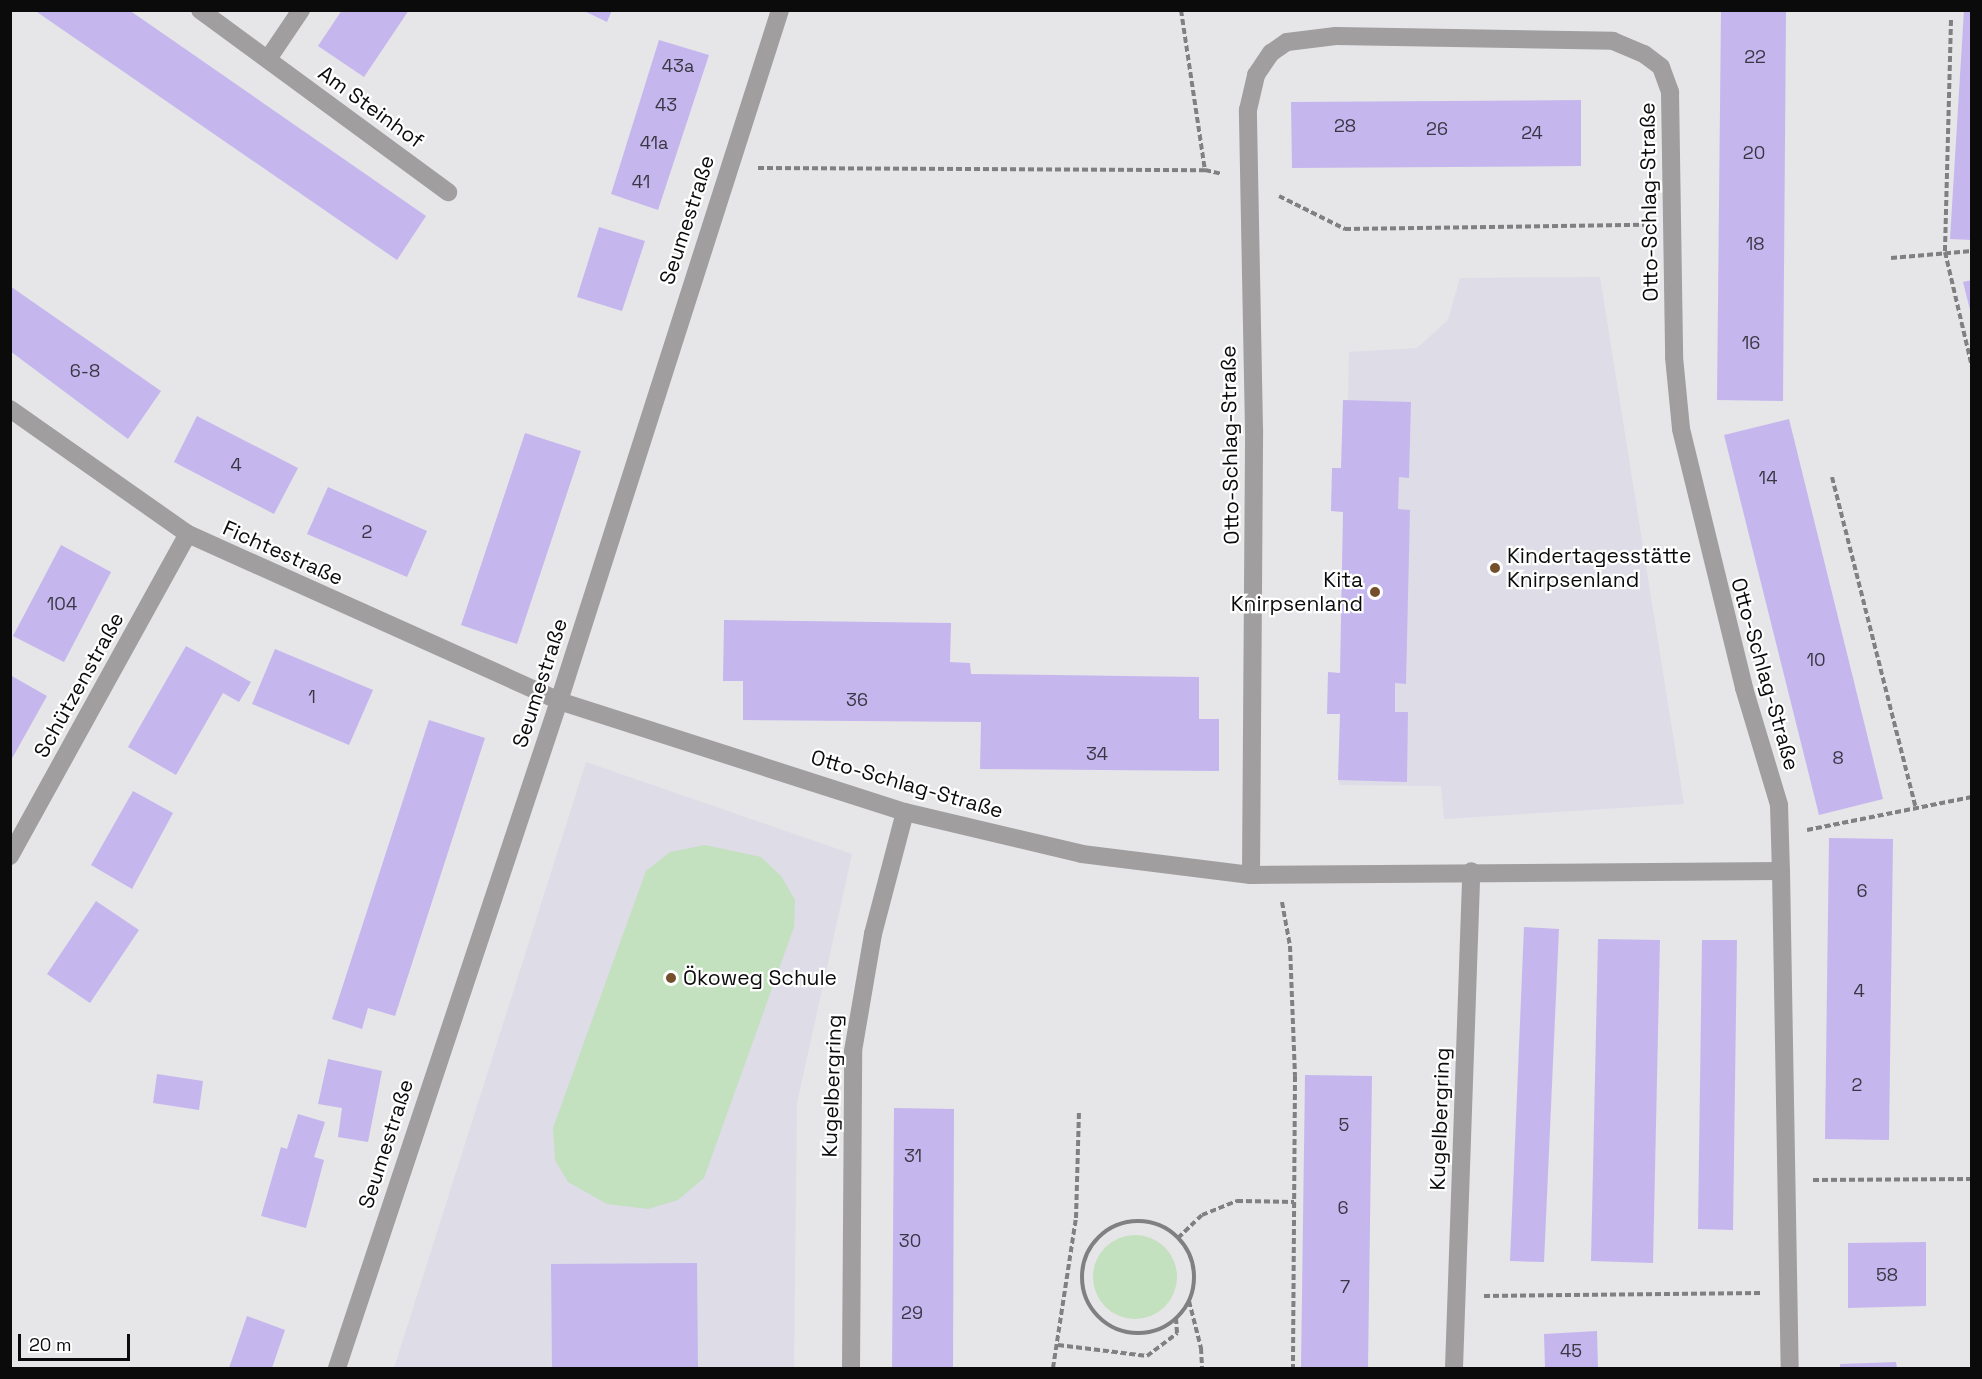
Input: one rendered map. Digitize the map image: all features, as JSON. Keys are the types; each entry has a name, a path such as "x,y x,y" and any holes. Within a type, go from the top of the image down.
{"street":[{"name":"Am Steinhof","path":"200,10 448,192"},
{"path":"268,59 301,10"},
{"name":"Seumestraße","path":"337,1368 559,701 780,10"},
{"name":"Otto-Schlag-Straße","path":"1251,875 1254,430 1247,180 1248,110 1256,75 1270,53 1287,42 1336,36 1613,41 1644,54 1660,67 1670,92 1674,357 1681,429 1741,677 1779,805 1790,1368"},
{"name":"Fichtestraße","path":"10,409 188,534 559,701"},
{"name":"Schützenstraße","path":"10,856 188,534"},
{"name":"Otto-Schlag-Straße","path":"559,701 905,812 1082,854 1251,875 1471,871 1781,871"},
{"name":"Kugelbergring","path":"851,1368 853,1051 873,934 905,812"},
{"name":"Kugelbergring","path":"1454,1368 1471,871"}],"path":[{"path":"1181,10 1204,170"},
{"path":"1951,20 1945,252 1971,367"},
{"path":"728,167 1204,170 1247,180 1345,229 1672,225"},
{"path":"1891,258 1971,251"},
{"path":"1832,477 1916,808"},
{"path":"1780,836 1971,797"},
{"path":"1277,874 1290,946 1295,1076 1293,1368"},
{"path":"1053,1368 1076,1218 1080,1113"},
{"path":"1788,1180 1971,1179"},
{"path":"1178,1239 1202,1215 1237,1201 1294,1202"},
{"path":"1189,1300 1176,1318 1160,1328 1142,1333 1123,1331 1106,1323 1092,1310 1081,1275 1085,1256 1095,1240 1109,1228 1127,1221 1155,1224 1178,1239 1193,1268 1189,1300 1201,1348 1202,1368"},
{"path":"1455,1297 1789,1293"},
{"path":"1058,1345 1147,1356 1177,1333 1176,1318"}],"shaded area":[{"name":"Kindertagesstätte Knirpsenland","path":"1600,277 1684,804 1444,819 1441,786 1339,785 1349,352 1417,348 1448,320 1460,278"},
{"name":"Ökoweg Schule","path":"586,762 852,854 797,1103 794,1368 394,1368"}],"green space":[{"path":"705,845 761,857 781,876 795,900 794,927 704,1178 678,1200 648,1209 607,1204 568,1182 555,1160 553,1128 646,871 670,852"},
{"path":"1127,1235 1143,1235 1159,1242 1170,1253 1177,1269 1174,1293 1165,1307 1143,1319 1127,1319 1111,1312 1100,1301 1093,1285 1093,1269 1100,1253 1111,1242"}],"building":[{"path":"34,10 129,10 426,216 397,260"},
{"path":"342,10 409,10 364,77 318,46"},
{"path":"582,10 612,10 607,22"},
{"path":"1721,10 1786,10 1783,401 1717,400"},
{"path":"1964,10 1972,10 1972,240 1950,239"},
{"path":"659,40 709,55 658,210 611,194"},
{"path":"1581,100 1581,166 1292,168 1291,102"},
{"path":"599,227 645,241 622,311 577,297"},
{"path":"1972,280 1972,314 1971,314 1963,282"},
{"path":"10,286 161,391 128,439 10,351"},
{"name":"Kita Knirpsenland","path":"1343,400 1411,402 1409,478 1399,477 1398,509 1410,510 1406,684 1395,683 1395,712 1408,712 1407,782 1338,780 1340,714 1327,714 1328,672 1340,673 1343,512 1331,511 1332,468 1341,468"},
{"path":"197,416 298,468 274,514 174,462"},
{"path":"1789,419 1883,799 1819,815 1724,435"},
{"path":"525,433 581,451 517,644 461,625"},
{"path":"328,487 427,531 407,577 307,534"},
{"path":"61,545 111,572 64,662 13,636"},
{"path":"724,620 951,623 950,662 970,663 971,674 1199,677 1199,719 1219,719 1219,771 980,769 981,722 743,720 743,681 723,681"},
{"path":"186,646 251,682 239,702 223,693 176,775 128,747"},
{"path":"275,649 373,690 349,745 252,704"},
{"path":"10,675 47,696 10,762"},
{"path":"429,720 485,738 395,1016 368,1008 362,1029 332,1019"},
{"path":"133,791 173,813 132,889 91,865"},
{"path":"1829,838 1893,839 1889,1140 1825,1139"},
{"path":"96,901 139,930 90,1003 47,974"},
{"path":"1524,927 1559,929 1544,1262 1510,1261"},
{"path":"1598,939 1660,940 1653,1263 1591,1261"},
{"path":"1702,940 1737,940 1733,1230 1698,1229"},
{"path":"328,1059 382,1071 368,1142 338,1137 342,1108 318,1104"},
{"path":"157,1074 203,1081 199,1110 153,1103"},
{"path":"1305,1075 1372,1076 1368,1368 1301,1368"},
{"path":"894,1108 954,1109 953,1368 892,1368"},
{"path":"298,1114 325,1122 314,1157 324,1160 306,1228 261,1216 281,1147 287,1149"},
{"path":"1926,1242 1926,1306 1848,1308 1848,1243"},
{"path":"697,1263 698,1368 552,1368 551,1264"},
{"path":"247,1316 285,1330 272,1368 229,1368"},
{"path":"1597,1331 1598,1368 1545,1368 1544,1334"},
{"path":"1896,1362 1897,1368 1840,1368 1840,1364"}],"place":[{"name":"Kindertagesstätte Knirpsenland","path":"1495,568"},
{"name":"Kita Knirpsenland","path":"1375,592"},
{"name":"Ökoweg Schule","path":"671,978"}]}
